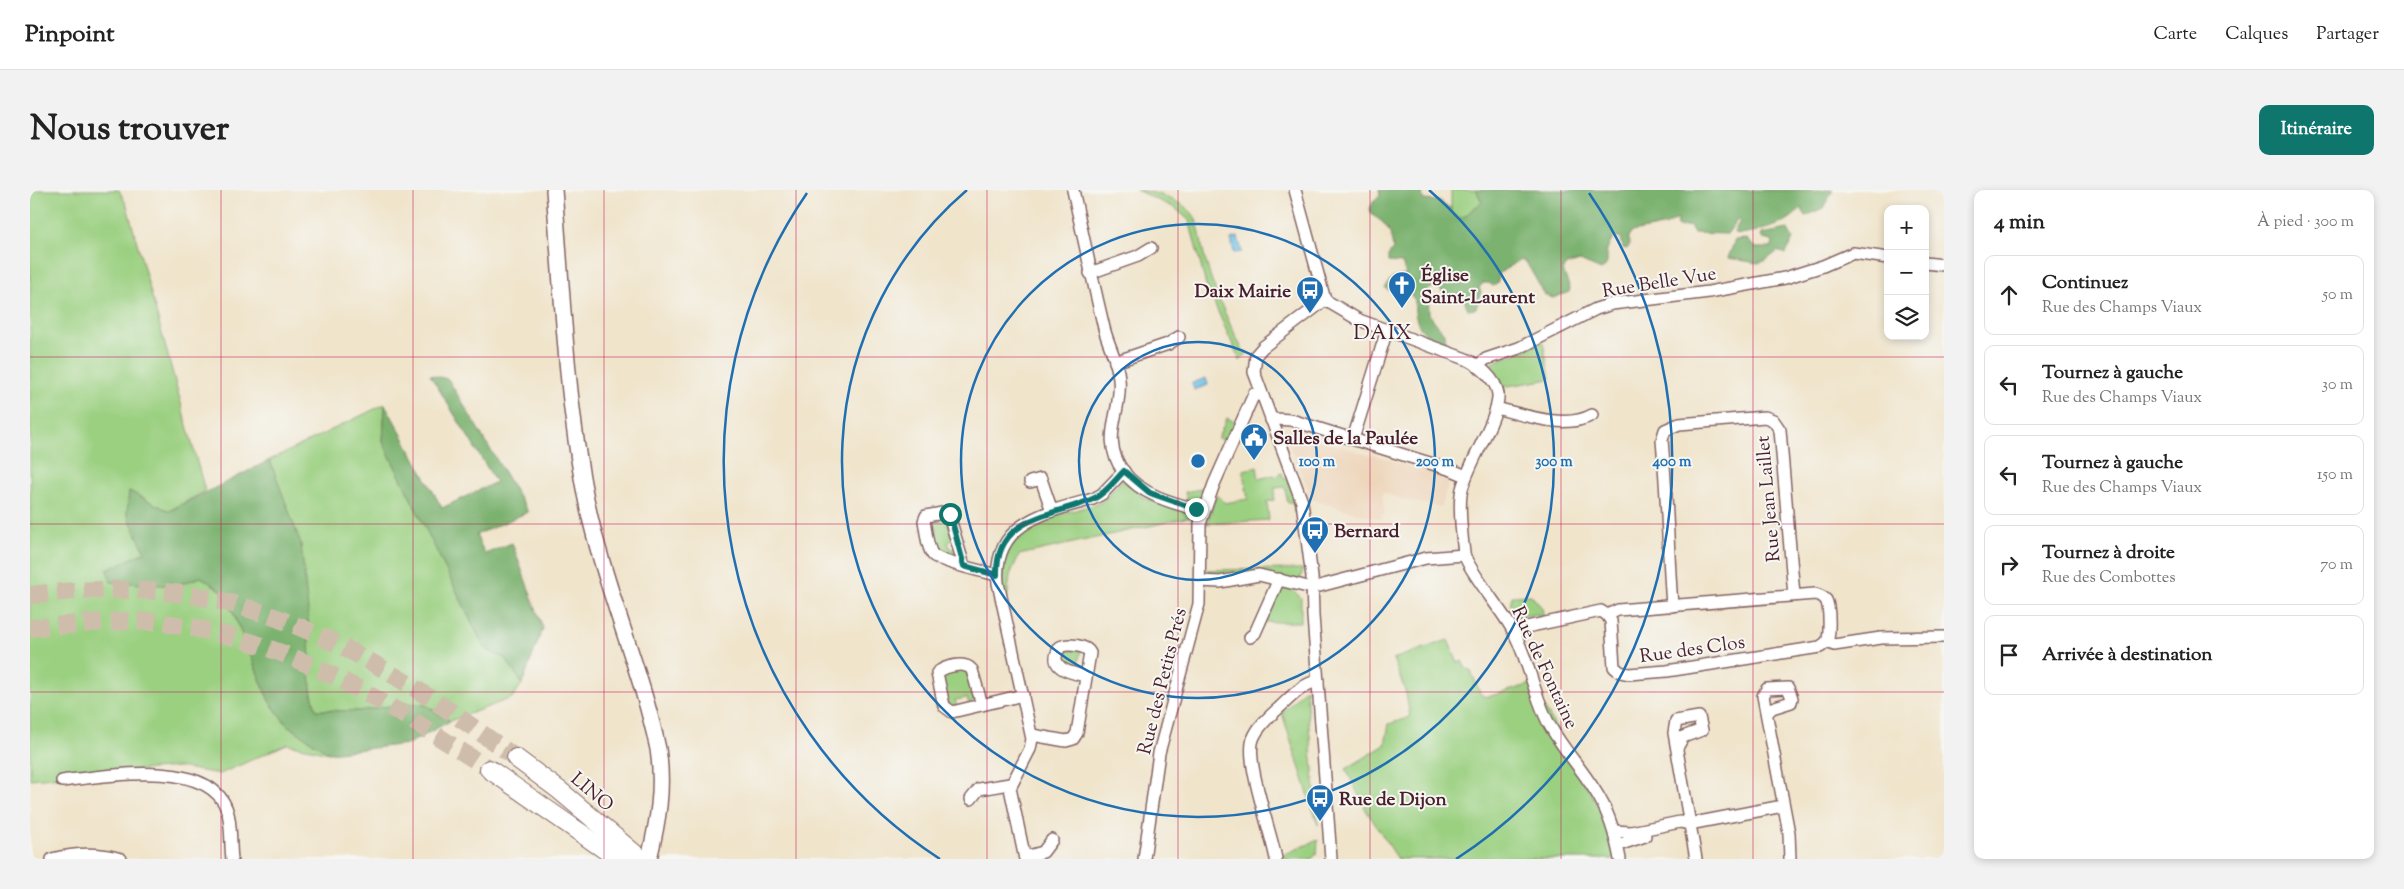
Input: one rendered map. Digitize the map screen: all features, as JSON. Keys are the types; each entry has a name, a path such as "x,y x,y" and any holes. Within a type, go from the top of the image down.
{"highway":[{"name":"LINO","path":"516,758 559,790 641,859"},
{"name":"LINO","path":"489,769 618,859"}],"main road":[{"path":"554,190 572,401 583,483 600,554 655,733 660,757 661,797 649,859"}],"street":[{"path":"1073,190 1090,274 1115,362 1120,388 1113,420 1112,437 1116,456 1124,471 1150,493 1204,511"},
{"path":"1199,581 1220,582 1255,575 1312,588 1426,558 1464,555 1461,494 1466,476 1496,408 1497,390 1488,376 1477,366 1414,338 1358,320 1325,300 1295,190"},
{"path":"1090,274 1138,256 1151,248"},
{"name":"Rue Belle Vue","path":"1477,366 1486,359 1519,348 1604,306 1640,299 1709,292 1785,278 1823,266 1853,253 1884,257"},
{"path":"1929,263 1944,265"},
{"path":"1325,300 1258,352 1254,360 1254,372 1302,502 1312,578 1331,859"},
{"path":"1353,439 1387,330"},
{"path":"1115,362 1168,344 1179,337"},
{"name":"Rue des Petits Prés","path":"1144,859 1160,753 1198,608 1200,524 1214,484 1254,394 1262,396"},
{"path":"1496,408 1557,421 1583,420 1592,415"},
{"name":"Rue Jean Laillet","path":"1672,606 1666,530 1668,512 1662,440 1665,430 1679,424 1765,417 1777,424 1780,430 1794,595"},
{"path":"1271,420 1275,418 1291,420 1466,476"},
{"path":"1052,840 1043,852 1025,858 1010,792 1010,784 1030,749 1032,736 997,575 1001,552 1012,534 1029,520 1102,494 1124,471"},
{"path":"1030,482 1041,478 1052,511"},
{"path":"964,566 950,514 945,511 927,516 924,521 933,555 964,566 997,575"},
{"name":"Rue de Fontaine","path":"1464,555 1513,630 1532,675 1548,724 1599,797 1614,831 1620,859"},
{"path":"1250,637 1255,633 1279,579"},
{"path":"1513,630 1597,611 1608,615 1618,610 1815,594 1826,600 1829,636 1827,642 1834,645 1881,638 1944,637"},
{"name":"Rue des Clos","path":"1608,615 1611,621 1613,662 1616,670 1624,674 1666,671 1755,658 1820,647 1827,642"},
{"path":"982,705 972,670 969,666 964,664 937,673 944,706 952,712 982,705 1023,695"},
{"path":"1032,736 1066,741 1073,739 1077,733 1086,676"},
{"path":"1276,859 1254,772 1252,746 1258,731 1270,717 1301,687 1318,681"},
{"path":"1767,713 1790,840 1790,859"},
{"path":"1678,746 1696,859"},
{"path":"62,781 117,774 194,778 207,785 218,795 227,810 232,859"},
{"path":"972,799 979,789 1010,784"},
{"path":"1618,845 1633,839 1682,829 1690,824 1784,806"},
{"path":"1614,831 1631,832 1680,822 1690,824"},
{"path":"52,859 82,853 102,854 121,859"}],"shaded area":[{"path":"1291,427 1301,429 1301,434 1339,446 1344,445 1344,447 1371,456 1372,454 1450,479 1441,507 1404,500 1382,492 1385,516 1382,516 1382,520 1309,499 1308,489 1285,435"}],"green space":[{"path":"30,190 119,190 127,206 205,491 169,511 129,491 127,514 146,552 107,570 175,586 201,577 225,593 269,701 287,725 329,753 287,744 220,774 178,767 30,779"},
{"path":"1136,190 1158,194 1174,200 1194,216 1214,287 1243,351 1248,352 1240,361 1206,285 1189,220 1175,208"},
{"path":"1379,190 1422,190 1423,200 1441,201 1444,205 1451,208 1451,211 1457,217 1462,218 1482,202 1476,190 1833,190 1823,208 1806,216 1801,208 1795,215 1780,224 1736,235 1734,232 1740,221 1738,219 1727,234 1694,233 1690,226 1678,227 1676,224 1678,218 1667,225 1632,232 1627,249 1623,248 1621,237 1614,237 1605,252 1607,262 1604,268 1601,270 1580,261 1566,265 1563,271 1570,288 1569,292 1553,298 1545,295 1526,262 1520,260 1498,274 1497,284 1493,286 1489,283 1483,283 1479,288 1481,292 1476,308 1471,310 1468,309 1463,297 1443,293 1440,289 1433,287 1428,290 1429,314 1445,335 1446,345 1431,338 1421,329 1416,317 1415,300 1410,294 1405,293 1398,296 1385,288 1391,280 1406,275 1402,263 1388,262 1388,256 1393,249 1390,233 1382,222 1372,215 1370,209 1373,202 1380,196"},
{"path":"1451,190 1476,190 1482,202 1462,218 1457,217 1451,211"},
{"path":"1788,229 1793,239 1786,254 1778,251 1765,261 1757,263 1728,258 1735,240 1747,239 1755,248 1771,248 1772,241 1763,239 1761,237 1762,234"},
{"path":"1543,342 1550,379 1502,387 1489,368 1490,364"},
{"path":"430,375 448,379 528,512 476,535 485,554 512,543 543,628 522,684 506,659 485,649 383,442 385,404 442,508 496,482"},
{"path":"385,404 383,442 485,649 506,659 522,684 512,698 450,721 426,705 406,703 360,711 316,710 311,690 270,460"},
{"path":"1227,418 1237,423 1227,442 1218,438"},
{"path":"270,460 301,544 308,610 311,690 316,710 360,711 406,703 426,705 450,721 408,744 329,753 287,725 269,701 225,593 201,577 175,586 111,582 107,570 145,552 127,514 129,491 169,511"},
{"path":"1257,467 1259,479 1274,475 1278,478 1279,474 1282,473 1284,479 1287,478 1295,498 1296,512 1294,513 1293,502 1287,502 1285,487 1275,488 1274,500 1267,502 1269,520 1206,524 1217,495 1225,503 1248,499 1243,470"},
{"path":"1123,480 1140,493 1141,496 1190,512 1194,520 1190,517 1019,555 1010,575 1007,600 1002,587 1004,557 1013,539 1033,522 1100,503"},
{"path":"1206,488 1199,502 1187,500 1185,492"},
{"path":"946,516 953,540 948,542 951,550 956,548 957,558 954,559 937,552 932,535 938,533 935,524 929,526 928,520"},
{"path":"1303,569 1300,580 1212,577 1205,570"},
{"path":"1286,588 1294,591 1301,598 1301,622 1264,622 1277,592"},
{"path":"1531,595 1542,608 1544,619 1541,620 1538,614 1517,617 1510,604 1512,596"},
{"path":"1448,640 1458,663 1462,661 1467,670 1470,669 1481,695 1487,697 1532,684 1606,821 1616,859 1398,859 1366,810 1346,769 1385,745 1389,724 1410,717 1406,693 1393,659"},
{"path":"1081,649 1078,666 1084,669 1080,671 1064,668 1060,653 1063,650"},
{"path":"966,668 975,700 969,704 967,698 955,700 957,707 948,705 941,675 944,672"},
{"path":"1306,688 1307,704 1318,825 1282,713"},
{"path":"1318,840 1317,853 1312,859 1284,859 1283,855"}],"water":[{"path":"1238,237 1242,252 1234,253 1231,239"},
{"path":"1206,378 1208,385 1194,390 1192,383"}],"tunnel":[{"path":"30,595 75,591 144,590 212,599 254,610 334,642 372,662 409,684 516,758"},
{"path":"30,628 96,622 130,621 163,623 209,631 253,643 294,658 334,676 373,697 489,769"}],"place":[{"name":"Église Saint-Laurent","path":"1402,309"},
{"name":"Daix Mairie","path":"1310,314"},
{"name":"Salles de la Paulée","path":"1254,461"},
{"name":"Bernard","path":"1315,554"},
{"name":"Rue de Dijon","path":"1320,822"}],"district":[{"name":"DAIX","path":"1383,332"}],"route":[{"path":"950,514 964,566 997,575 998,561 1005,543 1020,526 1037,516 1093,499 1102,494 1124,471 1142,489 1157,497 1196,509"}]}
